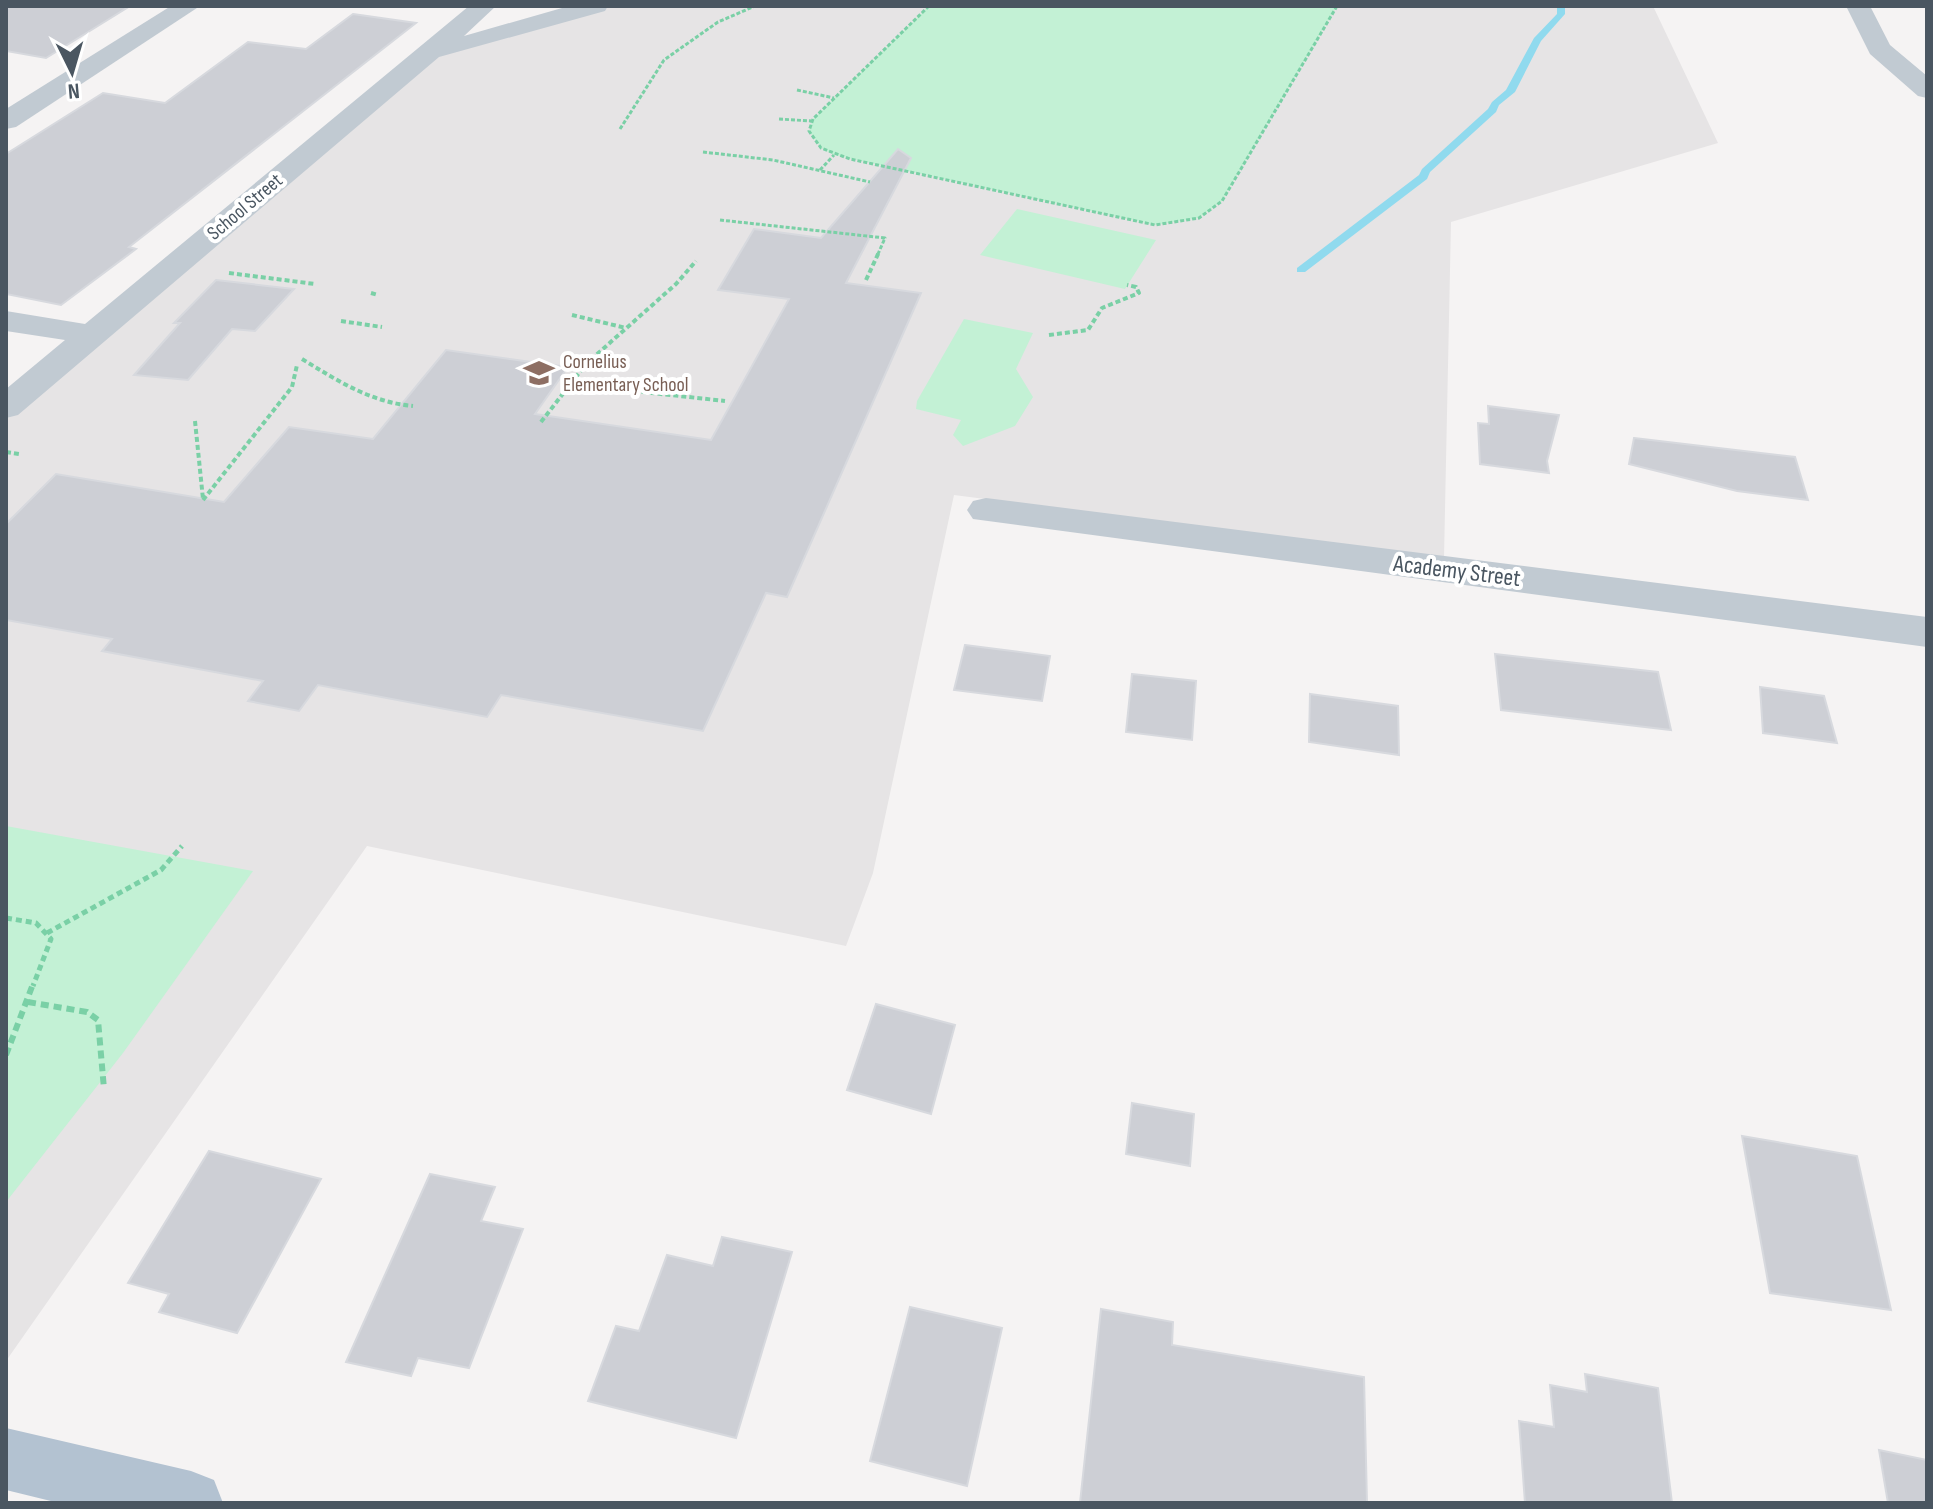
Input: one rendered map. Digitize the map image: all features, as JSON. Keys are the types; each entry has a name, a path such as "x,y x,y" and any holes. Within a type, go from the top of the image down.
{"main road":[{"path":"6,1459 191,1503"}],"street":[{"path":"6,121 188,6"},
{"name":"School Street","path":"6,407 484,6"},
{"path":"429,53 596,6"},
{"path":"1858,6 1879,49 1927,90"},
{"path":"6,321 92,335"},
{"name":"Academy Street","path":"986,510 1927,632"}],"path":[{"path":"620,129 664,60 718,22 755,6"},
{"path":"929,6 812,122 809,131 814,141 834,155 1142,224 1169,224 1199,218 1222,201 1337,6"},
{"path":"797,90 835,98"},
{"path":"779,119 812,122"},
{"path":"703,152 762,158 870,182"},
{"path":"820,170 834,155"},
{"path":"720,220 885,238 866,280"},
{"path":"541,422 586,364 676,284 696,261"},
{"path":"221,272 315,284"},
{"path":"1049,335 1088,330 1102,308 1139,293 1136,287 1127,285"},
{"path":"371,293 378,295"},
{"path":"572,315 626,328"},
{"path":"341,321 382,327"},
{"path":"302,359 361,394 389,404 413,406"},
{"path":"195,421 203,500 292,387 297,365"},
{"path":"569,384 725,401"},
{"path":"6,452 19,454"},
{"path":"47,933 161,870 182,846"},
{"path":"6,918 36,923 51,939 6,1055"},
{"path":"28,1002 87,1012 98,1020 104,1089"}],"shaded area":[{"path":"605,6 1653,6 1718,143 1451,222 1444,558 954,495 873,873 846,946 367,846 6,1361 6,412 433,54"}],"green space":[{"path":"929,6 1337,6 1222,201 1199,218 1155,225 834,155 821,148 809,131 813,119"},
{"path":"1017,209 1156,240 1125,289 980,255"},
{"path":"964,319 1033,333 1016,369 1033,397 1015,426 963,446 953,435 961,420 916,409 917,401"},
{"path":"6,826 253,871 123,1053 6,1202"}],"building":[{"path":"6,6 130,6 46,58 6,51"},
{"path":"353,14 416,23 129,247 136,249 61,305 6,294 6,154 103,93 165,103 248,42 306,49"},
{"path":"898,149 911,158 846,283 921,293 787,597 766,593 703,731 501,695 487,717 318,685 299,711 248,701 263,681 102,651 112,639 6,620 6,524 56,474 224,502 289,427 373,439 446,350 568,367 535,414 711,440 789,299 718,290 754,229 821,238"},
{"path":"216,280 294,289 255,331 232,329 188,380 134,375 180,323 174,323"},
{"path":"1488,406 1559,415 1547,461 1549,473 1480,464 1478,423 1489,424"},
{"path":"1634,438 1795,457 1808,500 1737,491 1629,464"},
{"path":"965,645 1050,656 1042,701 954,690"},
{"path":"1495,654 1658,672 1671,730 1501,710"},
{"path":"1132,674 1196,681 1192,740 1126,732"},
{"path":"1760,687 1824,696 1837,743 1763,733"},
{"path":"1310,694 1398,706 1399,755 1309,742"},
{"path":"876,1004 955,1025 931,1114 847,1090"},
{"path":"1132,1103 1194,1114 1190,1166 1126,1154"},
{"path":"1742,1136 1857,1156 1891,1310 1770,1293"},
{"path":"209,1151 321,1179 237,1333 159,1312 169,1294 128,1283"},
{"path":"430,1174 495,1187 481,1221 523,1229 469,1368 418,1358 411,1376 346,1362"},
{"path":"722,1237 792,1252 736,1438 588,1401 616,1326 639,1331 667,1255 713,1266"},
{"path":"910,1307 1002,1328 967,1486 870,1461"},
{"path":"1101,1309 1173,1322 1172,1345 1364,1377 1367,1503 1080,1503"},
{"path":"1585,1374 1658,1388 1672,1503 1525,1503 1519,1421 1554,1427 1550,1385 1587,1392"},
{"path":"1879,1450 1927,1460 1927,1503 1888,1503"}],"waterway":[{"path":"1301,270 1423,177 1493,110 1495,104 1510,92 1537,40 1561,14 1561,6"}],"place":[{"name":"Cornelius Elementary School","path":"539,373"}]}
